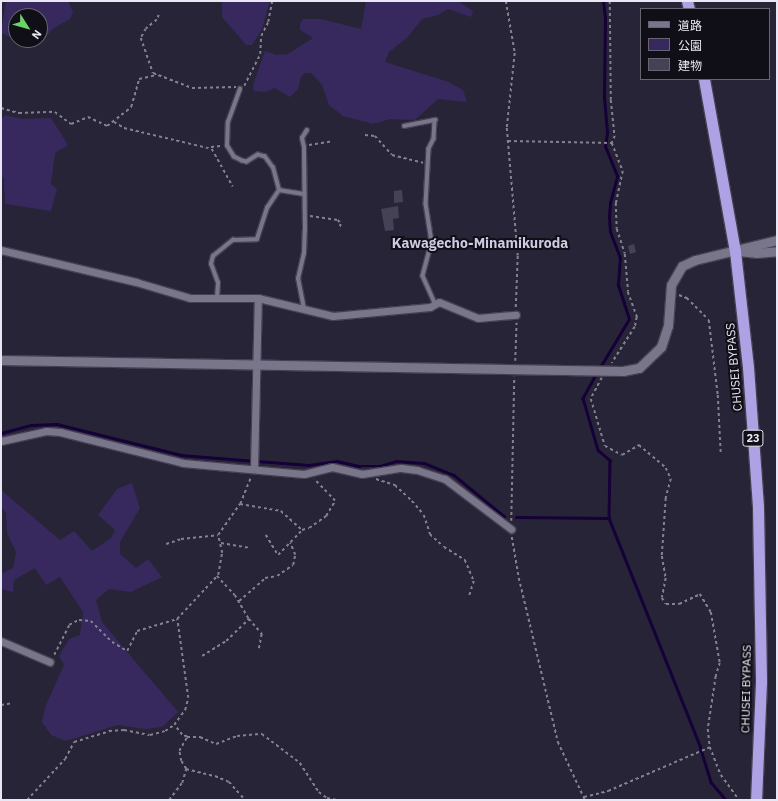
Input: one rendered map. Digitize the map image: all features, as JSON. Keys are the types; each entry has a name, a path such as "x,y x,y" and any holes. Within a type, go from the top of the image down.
{"highway":[{"name":"CHUSEI BYPASS","path":"704,80 735,251 748,367 758,507 761,682 756,800"}],"street":[{"path":"1,360 606,373 639,368 662,347 668,326 671,285 682,266 695,260 777,240"},
{"path":"1,250 136,282 190,298 258,298 304,310 343,316 430,307 435,303 443,303 478,318 516,315"},
{"path":"735,251 756,253 777,251"},
{"path":"253,468 258,298"},
{"path":"1,441 38,432 60,432 183,462 312,473 332,468 362,474 401,468 439,476 511,529"},
{"path":"1,641 50,662"}],"lane":[{"path":"217,298 218,283 211,264 213,256 233,240 257,239 267,208 279,190 273,168 264,157 258,155 247,162 242,161 234,157 227,146 228,122 240,89"},
{"path":"404,126 435,120 429,164 427,212 432,242 423,276 435,303"},
{"path":"304,310 298,280 304,254 304,147 302,138 306,130"},
{"path":"279,190 304,194"}],"path":[{"path":"1,108 19,114 54,112 71,124 88,118 104,126 114,122 133,104 139,79 157,76 171,78 192,88 230,86 240,89 248,82 260,54 261,36 268,22 272,1"},
{"path":"506,1 515,53 508,109 508,141 518,256 511,529 519,578 558,742 585,800"},
{"path":"610,1 611,100 615,136 612,143 623,171 616,202 617,229 625,254 628,292 637,317 635,327 606,373 592,399 605,446 622,455 639,445 666,468 671,479 664,527 662,556 666,578 662,598 666,604 679,604 700,594 714,622 720,663 716,676 708,729 710,747 720,775 739,800"},
{"path":"157,76 151,71 141,38 146,28 157,20 159,15"},
{"path":"114,122 124,128 210,148 227,146"},
{"path":"365,135 376,136 392,155 429,164"},
{"path":"304,147 333,141"},
{"path":"508,141 612,143"},
{"path":"210,148 216,152 223,172 234,187"},
{"path":"305,216 333,217 340,222 338,230"},
{"path":"677,297 682,294 709,320 718,395 721,454"},
{"path":"218,536 240,504 253,468"},
{"path":"266,535 278,555 302,530 323,519 336,501 317,484 312,473"},
{"path":"362,474 395,486 420,508 430,534 444,547 465,560 474,581 469,597"},
{"path":"240,504 281,511 302,530"},
{"path":"50,662 69,625 79,620 91,620 112,642 127,651 137,631 177,619 217,576 222,560 218,536"},
{"path":"166,544 181,539 218,536"},
{"path":"220,543 249,548"},
{"path":"239,601 266,578 277,576 293,565 295,555 290,543"},
{"path":"217,576 239,601 249,619 262,634 259,649"},
{"path":"27,800 65,759 74,742 108,731 124,730 150,735 165,731 174,726 185,710 188,698 177,619"},
{"path":"202,656 226,641 249,619"},
{"path":"1,705 13,703"},
{"path":"174,726 182,736 200,737 216,744 237,736 262,734 300,762 319,792 327,798 337,800"},
{"path":"187,737 179,751 181,761 186,769 215,776 229,782 245,800"},
{"path":"584,797 608,791 710,747"},
{"path":"169,800 182,783 186,769"}],"green space":[{"path":"6,1 68,1 73,12 70,19 54,28 48,34 48,8 8,8 8,36 1,33"},
{"path":"222,1 270,1 262,29 252,45 246,45 222,17"},
{"path":"366,1 458,1 473,11 471,17 448,9 438,15 422,19 407,38 389,52 385,62 449,82 463,90 467,102 438,99 415,120 390,119 373,124 343,116 329,105 322,85 311,73 305,73 301,77 298,89 290,97 275,88 265,92 254,91 253,85 265,51 276,55 288,54 313,38 300,30 300,24 303,19 321,19 361,29"},
{"path":"5,115 23,119 51,118 68,145 55,153 51,184 57,189 51,211 5,204 4,179 1,175 1,120"},
{"path":"132,483 140,508 120,542 120,554 136,568 148,559 162,577 131,592 109,589 96,600 102,622 178,712 162,727 145,729 118,725 66,741 51,735 42,722 46,705 64,665 59,656 69,639 80,635 83,612 60,577 46,585 35,568 14,580 13,592 1,589 1,574 13,568 16,552 7,533 6,513 1,507 1,490 60,540 74,531 92,551 111,538 115,530 98,515 117,489"}],"building":[{"path":"402,190 403,202 394,203 394,191"},
{"path":"398,206 399,218 393,219 394,230 385,231 381,209"},
{"path":"634,244 636,252 630,254 628,246"}],"waterway":[{"path":"599,369 629,319 618,285 620,258 610,232 610,203 617,176 605,147 607,132 604,96 605,19 603,1"},
{"path":"597,373 583,398 598,450 610,460 609,518 700,746 711,782 726,800"},
{"path":"1,433 31,425 57,424 181,455 309,465 337,461 359,466 380,466 396,461 424,463 454,475 504,516"},
{"path":"516,517 609,518"}],"district":[{"name":"Kawagecho-Minamikuroda","path":"480,243"}]}
